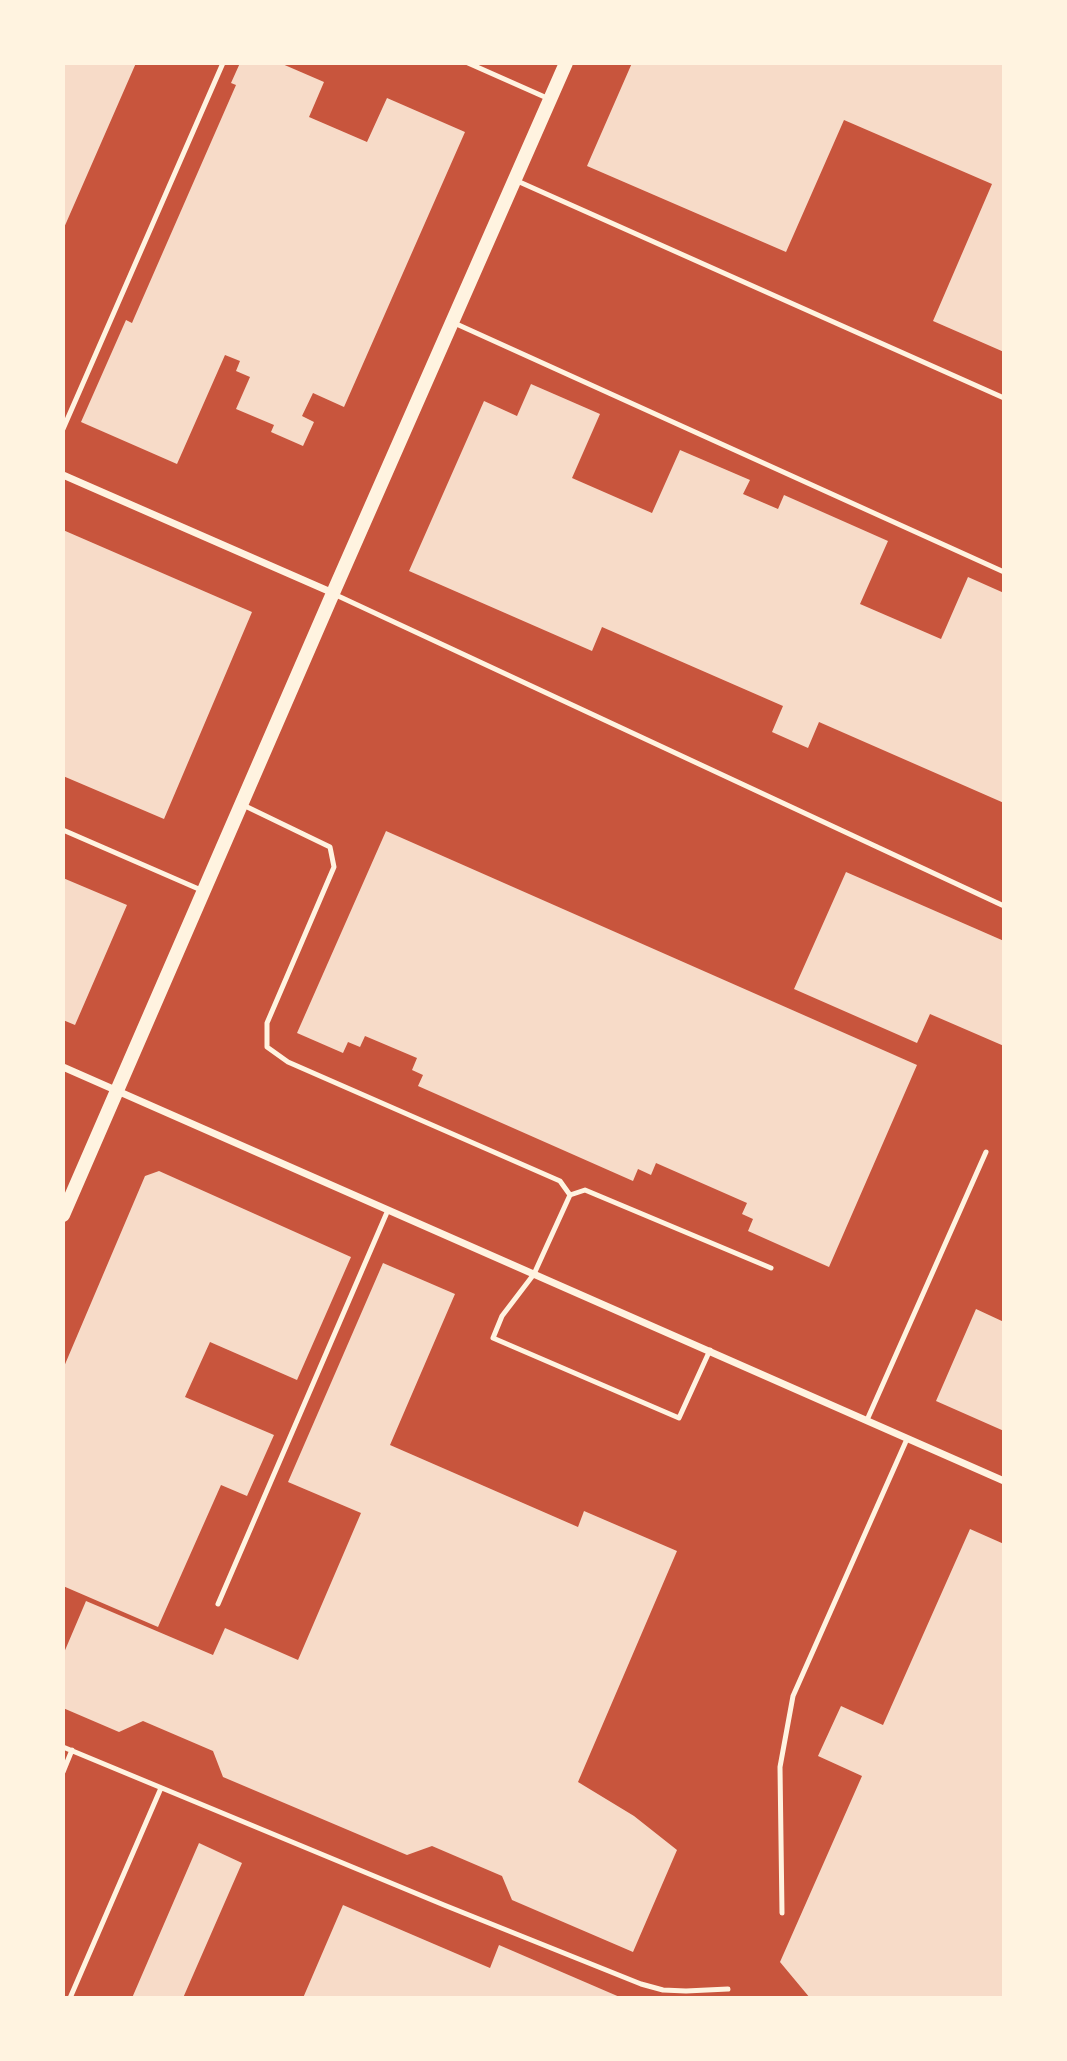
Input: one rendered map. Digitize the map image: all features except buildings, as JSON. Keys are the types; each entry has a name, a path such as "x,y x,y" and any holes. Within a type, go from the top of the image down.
{"main road":[{"path":"63,1215 566,63"}],"street":[{"path":"63,475 333,593"},
{"path":"63,1066 1004,1481"}],"lane":[{"path":"63,429 223,63"},
{"path":"468,63 550,99"},
{"path":"515,180 1004,398"},
{"path":"453,322 1004,572"},
{"path":"333,593 1004,906"},
{"path":"241,804 330,847 334,867 267,1023 267,1047 288,1062 560,1181 570,1195"},
{"path":"63,830 204,891"},
{"path":"867,1420 986,1152"},
{"path":"710,1350 679,1418 493,1339 502,1316 534,1274 570,1195 585,1190 771,1268"},
{"path":"218,1605 388,1210"},
{"path":"782,1913 780,1767 793,1696 907,1438"},
{"path":"63,1747 641,1984 663,1990 728,1989"},
{"path":"63,1772 72,1751"},
{"path":"70,1998 161,1788"}]}
